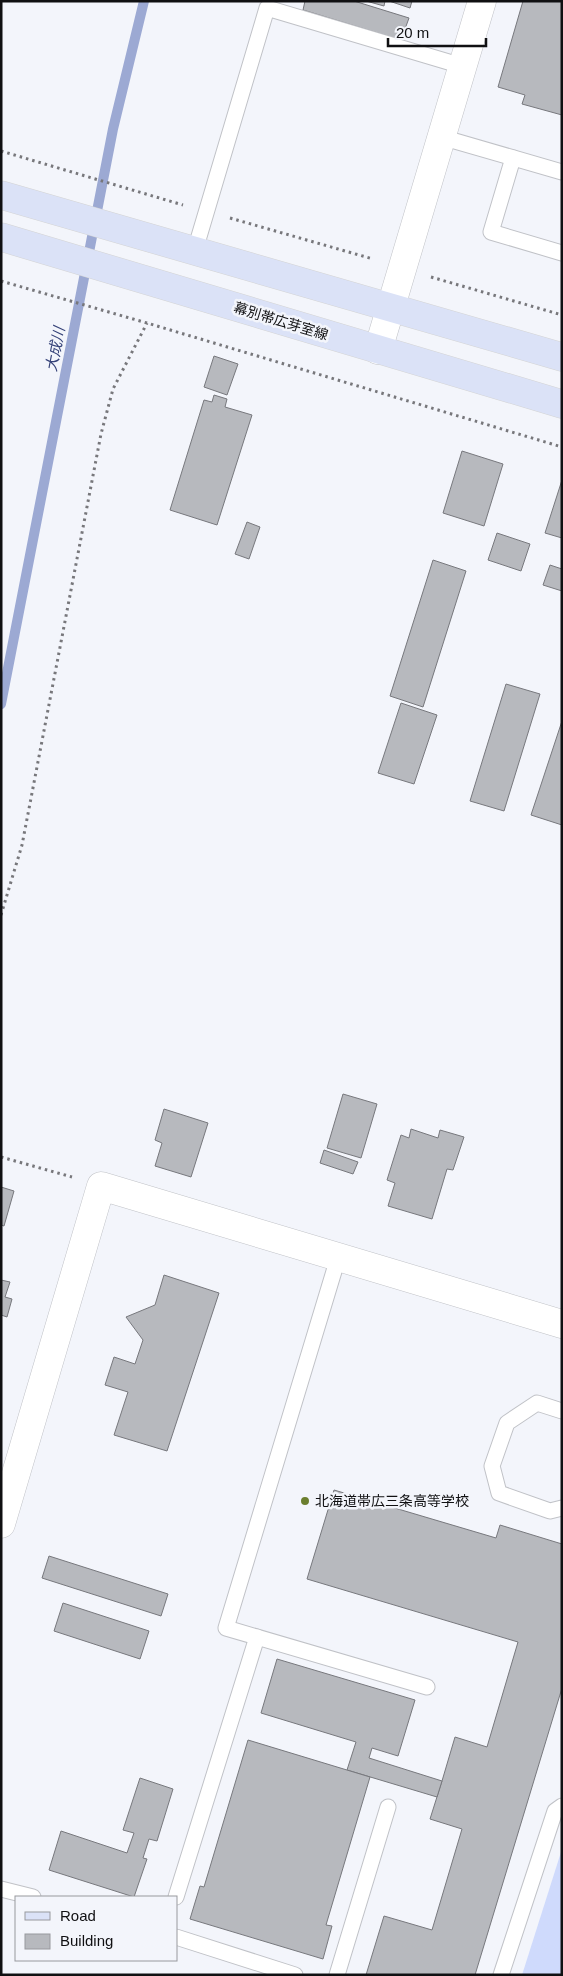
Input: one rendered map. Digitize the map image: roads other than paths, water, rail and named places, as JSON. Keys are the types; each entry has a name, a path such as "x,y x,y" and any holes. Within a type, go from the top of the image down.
{"main road":[{"path":"1,194 562,357"},
{"name":"幕別帯広芽室線","path":"1,237 562,404"}],"street":[{"path":"378,350 482,1"},
{"path":"1,1524 101,1186 562,1324"}],"lane":[{"path":"195,250 264,5 462,66"},
{"path":"441,137 562,172"},
{"path":"513,158 491,232 562,253"},
{"path":"338,1258 226,1628 427,1687"},
{"path":"562,1411 537,1402 508,1423 492,1466 499,1493 550,1511 562,1508"},
{"path":"176,1896 257,1637"},
{"path":"501,1975 555,1811 562,1806"},
{"path":"338,1975 388,1807"},
{"path":"1,1889 29,1896"},
{"path":"178,1937 294,1975"}],"waterway":[{"name":"大成川","path":"1,704 113,129 144,1"}],"place":[{"name":"北海道帯広三条高等学校","path":"305,1501"}]}
